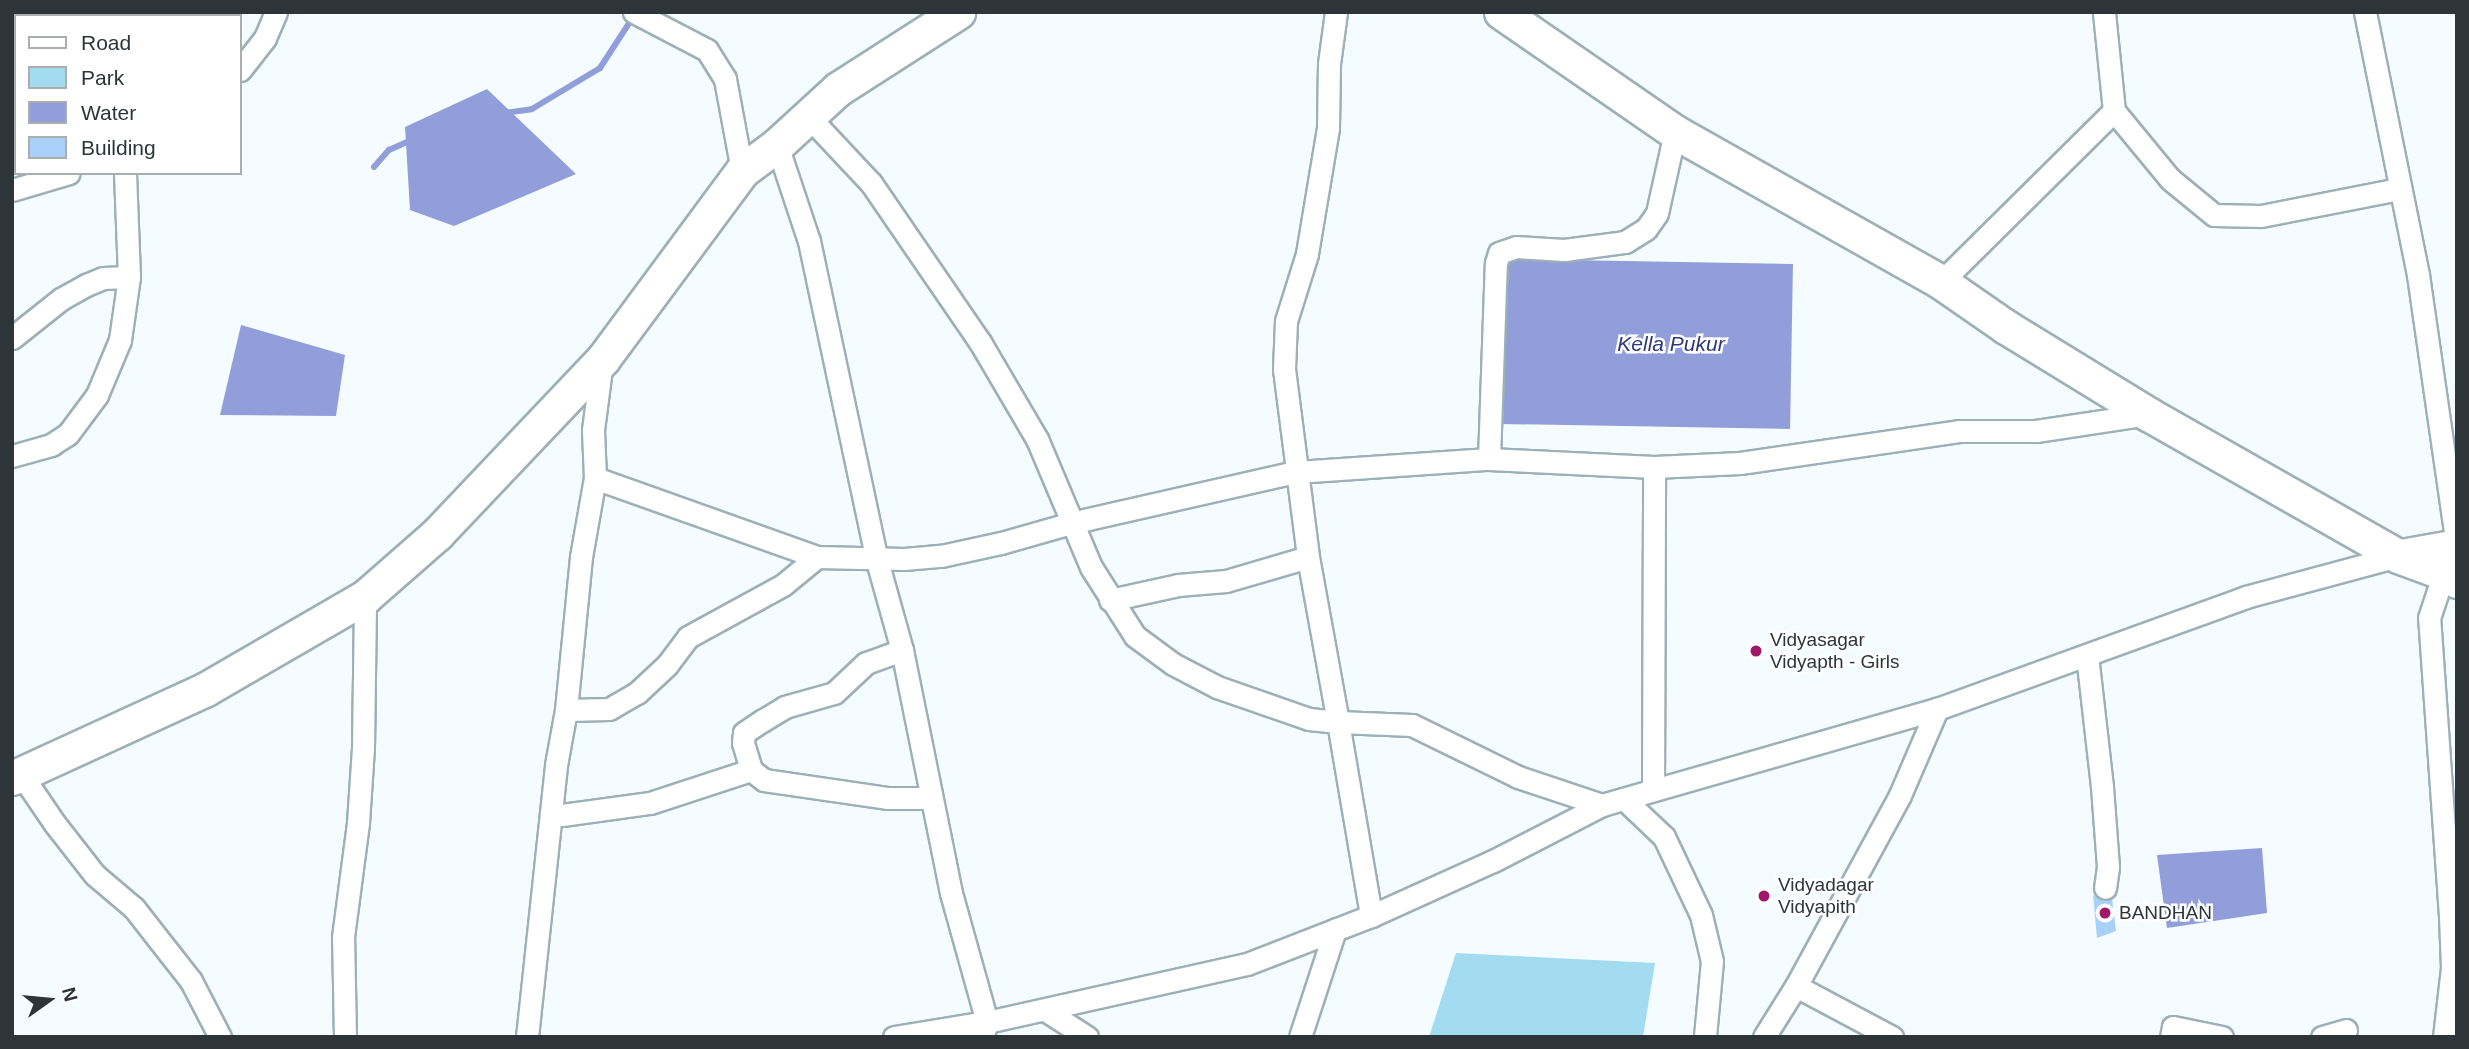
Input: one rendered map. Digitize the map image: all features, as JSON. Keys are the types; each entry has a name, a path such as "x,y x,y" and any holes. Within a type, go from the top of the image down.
{"main road":[{"path":"1501,12 1675,132 1941,282 2006,327 2148,414 2398,556 2454,561"},
{"path":"17,776 206,690 365,597 437,534 603,359 742,171 777,145 838,89 949,14"}],"street":[{"path":"242,67 265,38 276,12"},
{"path":"634,12 707,50 725,79 742,171"},
{"path":"1336,12 1329,64 1328,128 1307,254 1286,321 1284,369 1308,557 1371,916"},
{"path":"2104,12 2114,111 2170,179 2214,215 2261,216 2399,189"},
{"path":"2365,12 2418,275 2454,561 2429,618 2452,968 2444,1037"},
{"path":"1941,282 2114,111"},
{"path":"808,116 871,183 980,342 1037,439 1071,523 1110,600 1135,636 1173,664 1217,687 1266,706 1309,719 1412,725 1518,777 1602,805"},
{"path":"1489,459 1496,263 1499,253 1516,247 1564,250 1625,242 1646,229 1657,213 1675,132"},
{"path":"777,145 809,241 876,557 902,650 951,893 985,1029"},
{"path":"12,190 62,175"},
{"path":"12,456 51,446 68,434 97,395 120,340 129,277 125,175"},
{"path":"12,338 61,299 86,285 103,278 129,277"},
{"path":"527,1037 581,557 595,478 593,430 603,359"},
{"path":"595,478 817,557 941,555 1296,472 1489,459 1654,467 1779,458 1959,430 2036,431 2148,414"},
{"path":"1653,790 1654,467"},
{"path":"894,1037 985,1029 1045,1010 1247,964 1371,916 1493,861 1602,805 1937,709 2246,597 2398,556"},
{"path":"566,709 609,709 637,692 667,665 688,637 783,584 817,557"},
{"path":"1110,600 1178,585 1226,581 1308,557"},
{"path":"345,1037 343,937 358,823 363,747 365,597"},
{"path":"902,650 866,663 834,693 785,707 744,733 743,743 751,770 764,780 887,798 931,798"},
{"path":"2087,654 2102,787 2108,867 2105,888"},
{"path":"1764,1037 1796,986 1900,795 1937,709"},
{"path":"562,815 650,803 751,770"},
{"path":"17,776 87,865 134,908 184,972 220,1037"},
{"path":"1623,799 1664,837 1701,915 1712,961 1705,1037"},
{"path":"1300,1037 1335,930"},
{"path":"1796,986 1892,1037"},
{"path":"1045,1010 1087,1037"},
{"path":"2171,1037 2173,1027 2222,1037"},
{"path":"2322,1037 2346,1030"}],"green space":[{"path":"1456,953 1655,963 1643,1037 1429,1037"}],"water":[{"path":"487,89 576,174 454,226 410,210 405,127"},
{"name":"Kella Pukur","path":"1504,259 1793,264 1790,429 1501,424"},
{"path":"241,325 345,355 336,416 220,415"},
{"path":"2262,848 2267,913 2167,928 2157,855"}],"building":[{"name":"BANDHAN","path":"2093,895 2102,901 2112,898 2116,931 2097,938"}],"waterway":[{"path":"505,113 532,109 600,68 633,17"},
{"path":"374,167 389,150 411,140"}],"place":[{"name":"Vidyasagar Vidyapth - Girls","path":"1756,651"},
{"name":"Vidyadagar Vidyapith","path":"1764,896"},
{"name":"BANDHAN","path":"2105,913"}]}
